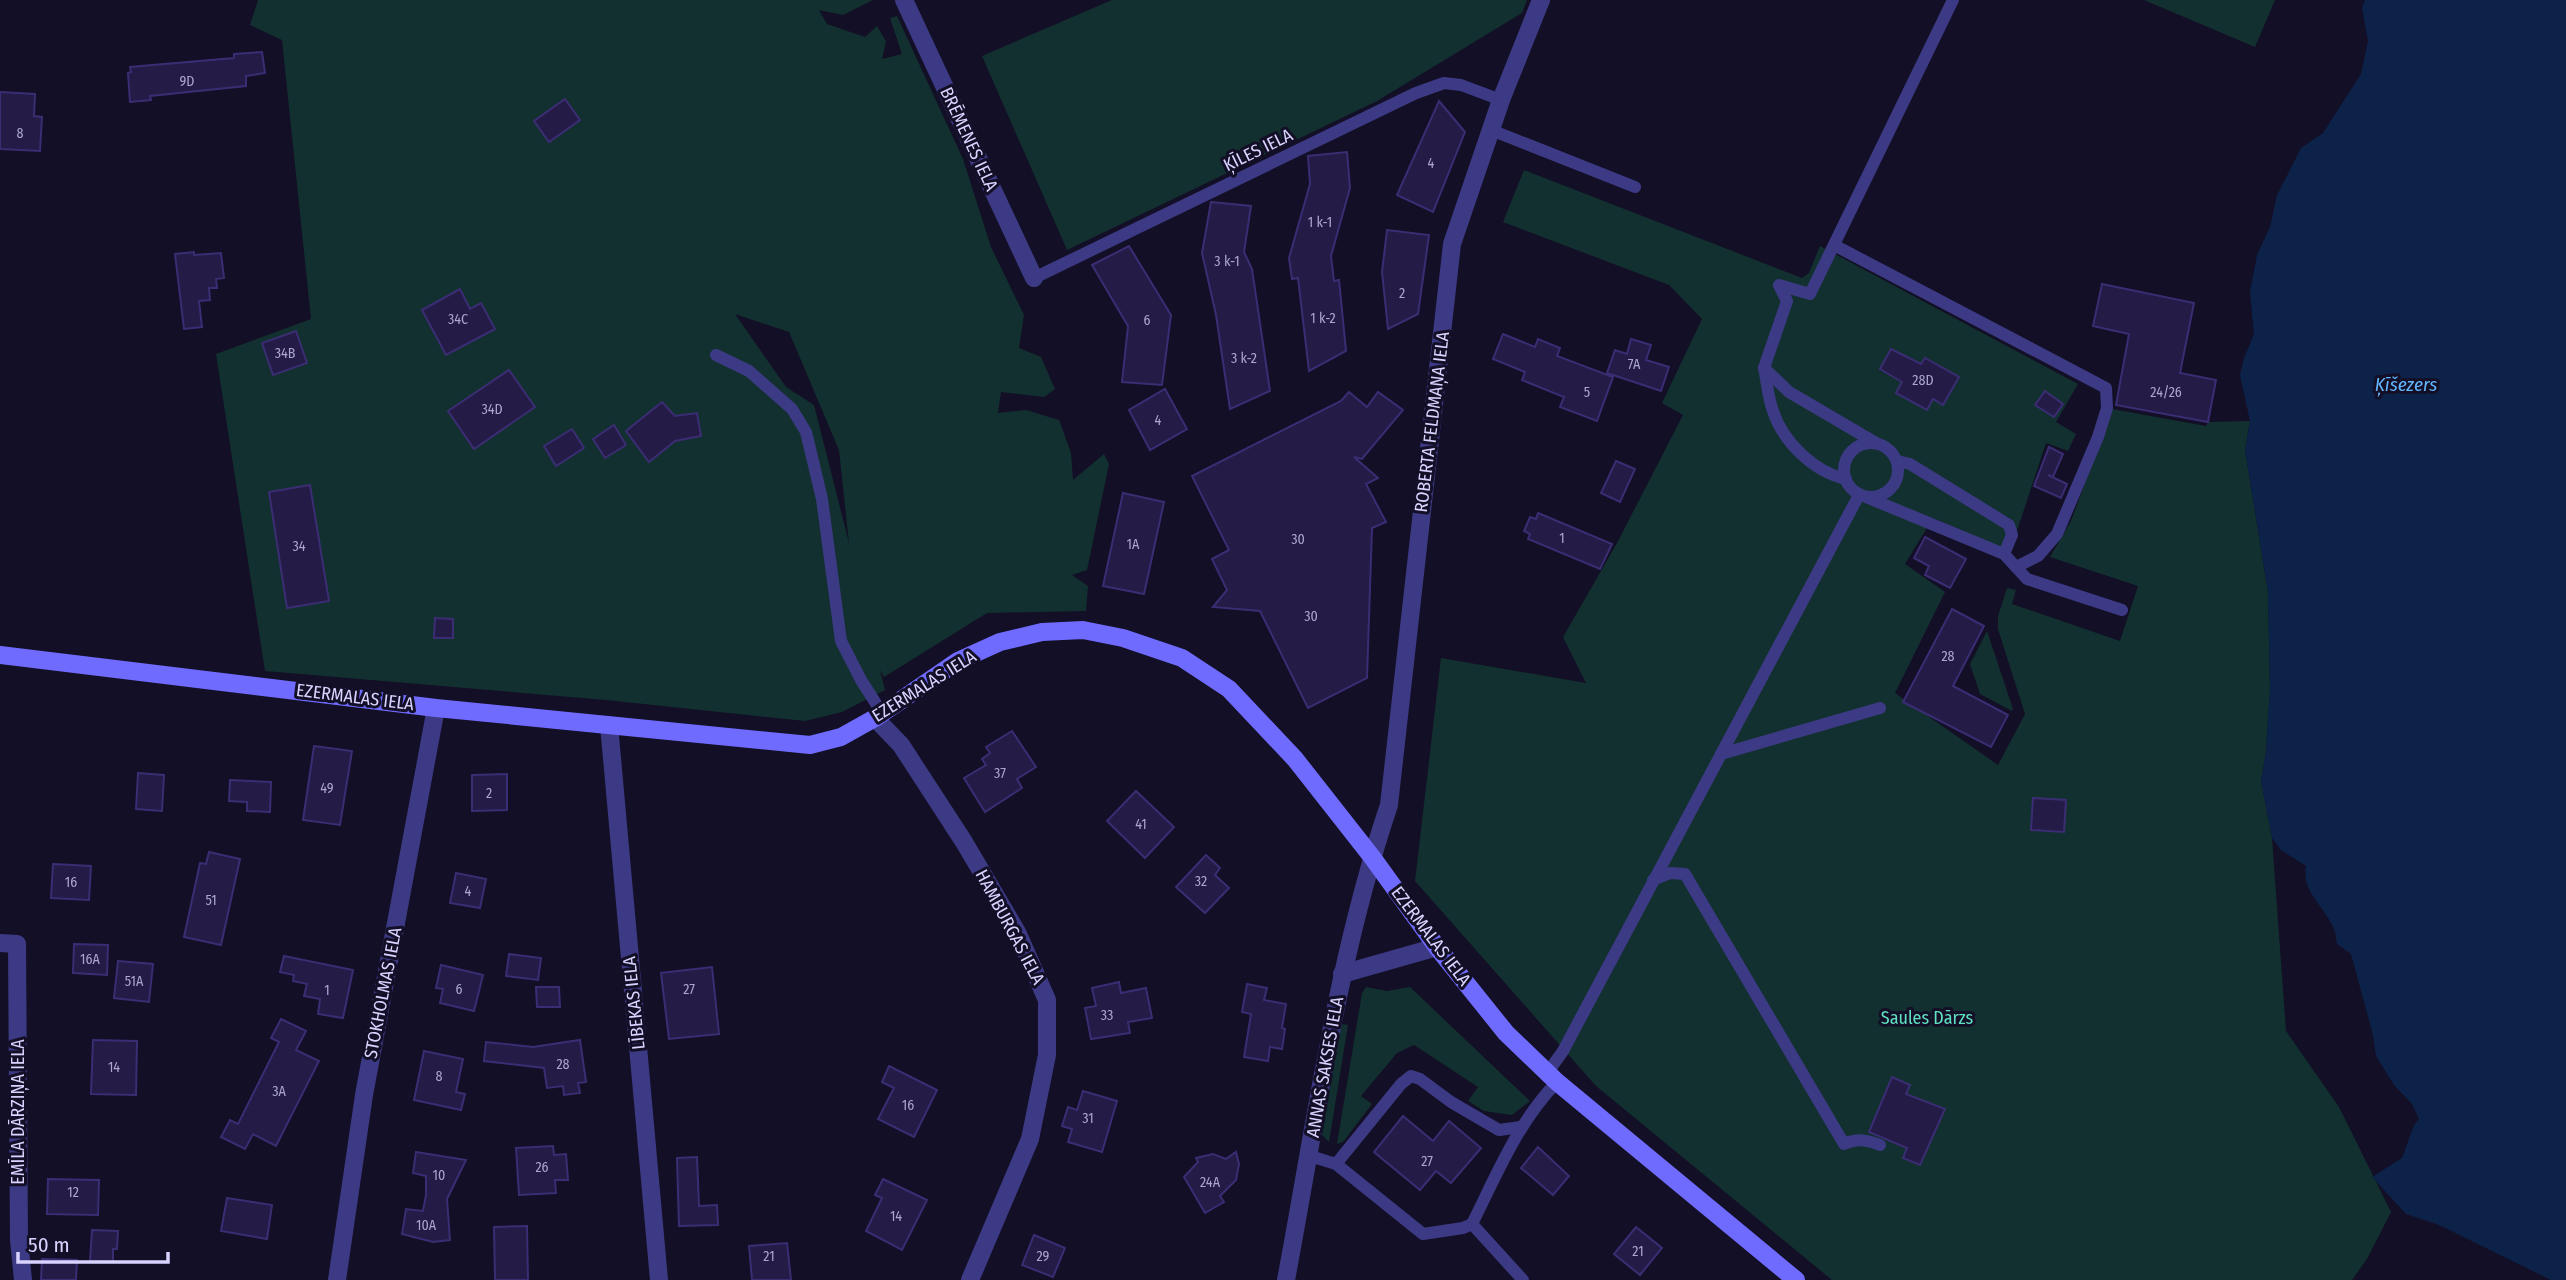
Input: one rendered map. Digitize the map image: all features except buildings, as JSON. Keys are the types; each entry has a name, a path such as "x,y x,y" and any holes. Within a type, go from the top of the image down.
{"street":[{"name":"BRĒMENES IELA","path":"904,0 1034,278"},
{"name":"ROBERTA FELDMAŅA IELA","path":"1372,857 1388,805 1452,244 1501,100 1541,0"},
{"name":"EZERMALAS IELA","path":"0,654 436,708 810,745 841,737 878,716 958,661 1000,642 1042,632 1083,630 1123,638 1182,658 1229,689 1295,759 1372,857 1437,947 1506,1033 1552,1077 1797,1280"},
{"name":"STOKHOLMAS IELA","path":"337,1280 364,1095 436,708"},
{"name":"HAMBURGAS IELA","path":"878,716 901,745 964,842 1017,932 1047,1000 1047,1055 1030,1139 970,1280"},
{"name":"LĪBEKAS IELA","path":"609,725 659,1280"},
{"name":"ANNAS SAKSES IELA","path":"1286,1280 1310,1156 1332,1018 1372,857"},
{"name":"EMĪLA DĀRZIŅA IELA","path":"9,943 19,1240 23,1280"},
{"path":"1342,974 1437,947"}],"lane":[{"path":"1953,0 1810,294 1779,285 1787,301 1764,368 1773,412 1797,451 1830,476 1846,479 1863,496 2004,554 2026,579 2122,610"},
{"name":"ĶĪLES IELA","path":"1034,278 1416,93 1444,83 1461,85 1501,100"},
{"path":"1491,130 1635,187"},
{"path":"1834,245 2106,388 2107,408 2098,437 2057,534 2038,556 2016,567"},
{"path":"716,355 750,371 792,409 806,432 822,499 841,641 878,716"},
{"path":"1764,368 1789,392 1889,449 1897,461 1898,475 1892,488 1880,496 1863,496"},
{"path":"1846,479 1844,465 1851,452 1862,444 1876,443"},
{"path":"1897,461 1910,464 2009,525 2012,535 2004,554"},
{"path":"1310,1156 1336,1164 1423,1234 1463,1228 1472,1224 1521,1127 1552,1077 1653,880 1863,496"},
{"path":"1721,754 1880,708"},
{"path":"1653,880 1670,873 1685,874 1844,1144 1866,1139 1880,1145"},
{"path":"1336,1164 1401,1084 1411,1076 1420,1079 1451,1102 1499,1130 1521,1127"},
{"path":"1472,1224 1523,1280"}],"green space":[{"path":"258,0 873,0 843,15 819,10 827,24 865,37 877,26 886,41 882,59 902,54 890,18 897,16 963,159 991,247 1024,315 1019,348 1041,357 1055,389 1044,397 1001,392 998,413 1026,410 1059,420 1071,453 1073,480 1104,454 1109,464 1087,570 1072,575 1088,586 1086,611 987,613 884,677 880,670 885,690 842,712 805,721 606,700 265,671 216,354 311,319 282,40 250,25","holes":["735,314 789,332 839,450 849,543 814,405 786,387"]},
{"path":"1112,0 1527,0 1522,13 1377,101 1067,250 982,56"},
{"path":"2144,0 2275,0 2255,47"},
{"name":"Saules Dārzs","path":"1524,170 1802,278 1809,273 1820,246 2078,384 2056,422 2076,434 2068,451 2046,443 2010,552 1933,518 1905,564 1945,592 1895,693 1998,765 2025,714 1998,629 1998,616 2007,588 2016,590 2012,604 2120,641 2138,586 2050,557 2071,521 2112,409 2206,426 2208,422 2250,421 2245,450 2268,592 2270,689 2266,752 2261,781 2272,838 2286,1031 2339,1107 2391,1212 2367,1259 2352,1280 1832,1280 1596,1086 1415,881 1441,658 1586,683 1563,637 1617,543 1683,415 1662,403 1702,319 1669,285 1503,222"},
{"path":"1987,631 2012,711 1980,694 1970,664"},
{"path":"1366,987 1387,991 1410,987 1530,1101 1512,1115 1484,1111 1468,1101 1478,1087 1414,1045 1397,1053 1361,1096 1372,1104 1343,1142 1337,1144 1362,993"},
{"path":"1341,1024 1348,1025 1329,1142 1322,1135"}],"water":[{"name":"Ķīšezers","path":"2365,0 2566,0 2566,1280 2551,1280 2439,1225 2406,1214 2372,1177 2402,1158 2414,1125 2419,1119 2412,1104 2394,1085 2376,1056 2351,954 2337,944 2329,919 2310,891 2305,875 2306,866 2281,850 2272,838 2261,781 2266,752 2270,689 2268,592 2245,450 2250,421 2240,375 2254,334 2250,292 2257,255 2270,227 2277,195 2301,148 2323,133 2361,74 2368,41 2362,8"}]}
